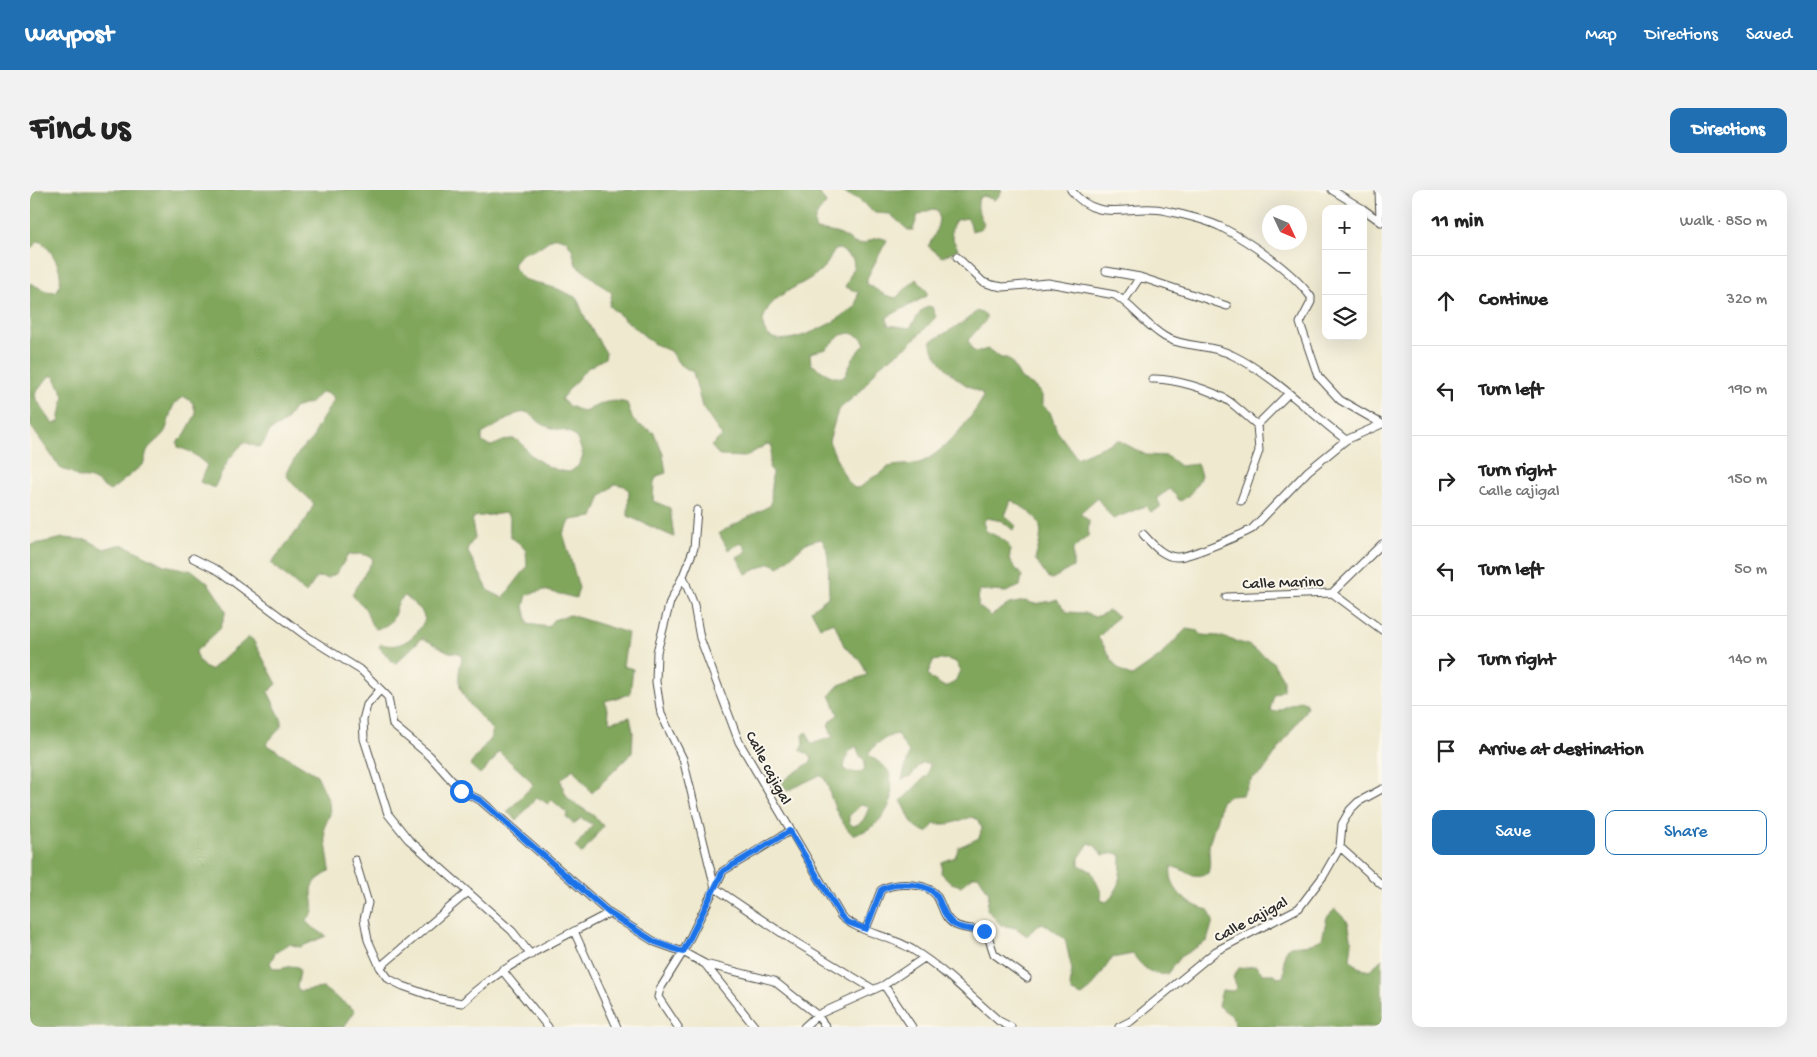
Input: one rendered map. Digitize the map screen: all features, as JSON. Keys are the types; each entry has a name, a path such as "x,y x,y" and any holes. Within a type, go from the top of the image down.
{"street":[{"path":"1072,190 1079,200 1101,210 1167,211 1220,227 1249,244 1284,271 1311,297 1300,323 1318,376 1340,400 1382,424"},
{"path":"1332,190 1356,205"},
{"path":"1380,190 1381,223"},
{"path":"1367,212 1381,223"},
{"path":"957,257 983,282 992,285 1003,287 1048,284 1115,296 1124,301 1152,329 1164,336 1231,354 1256,369 1346,440"},
{"path":"1106,270 1140,278 1228,306"},
{"path":"1124,301 1140,278"},
{"path":"1152,379 1175,380 1213,393 1229,402 1257,425 1260,451 1241,501"},
{"path":"1257,425 1288,394"},
{"path":"1143,534 1153,546 1166,555 1179,558 1242,534 1252,529 1308,471 1346,440 1382,424"},
{"path":"697,510 694,548 684,576 668,610 657,652 656,682 660,714 683,759 715,888 792,940 873,989"},
{"name":"Calle Marino","path":"1226,597 1332,593 1382,544"},
{"path":"193,558 219,571 306,636 362,671 388,697 393,725 430,756 461,791 480,800 609,913 655,942 683,952 705,964 774,981 817,1015 826,1027"},
{"name":"Calle cajigal","path":"684,576 694,605 700,638 739,742 841,916 847,922 896,940 924,958 999,1021 1011,1027"},
{"path":"1332,593 1382,630"},
{"path":"380,690 366,705 363,720 364,739 388,814 408,839 512,931 531,955"},
{"name":"Calle cajigal","path":"1119,1027 1131,1021 1216,951 1252,931 1294,912 1324,875 1340,847 1342,824 1350,810 1358,802 1382,788"},
{"path":"678,1027 658,997 660,989 683,952 723,871 790,831"},
{"path":"1340,847 1382,885"},
{"path":"355,860 368,903 364,919 368,940 380,967 389,979 440,999 462,1003 478,986 502,970 609,913"},
{"path":"866,929 881,890 895,886 924,887 936,895 944,914 952,924 988,933 994,954 1027,978"},
{"path":"380,967 468,892"},
{"path":"574,931 617,1027"},
{"path":"804,1027 817,1015 884,985 924,958"},
{"path":"705,964 755,1027"},
{"path":"502,970 548,1027"},
{"path":"884,985 912,1027"}],"green space":[{"path":"30,190 810,190 820,194 826,203 815,219 816,230 837,234 857,244 878,238 887,240 867,278 867,284 885,295 896,298 916,279 927,291 927,296 887,317 888,325 910,328 921,311 928,306 932,307 936,317 910,344 879,366 860,392 838,410 829,441 845,476 852,486 856,488 862,486 888,467 915,464 928,459 946,445 971,416 983,398 982,393 950,373 939,359 930,342 964,322 977,311 986,315 986,320 968,340 972,350 977,352 988,349 1001,358 1007,358 1011,361 1021,379 1035,387 1042,395 1042,405 1050,412 1057,431 1077,458 1118,440 1146,455 1167,456 1180,466 1197,464 1201,475 1190,494 1180,501 1170,489 1157,498 1161,507 1151,512 1145,506 1113,519 1097,498 1080,513 1089,521 1088,536 1073,549 1073,567 1052,579 1047,577 1035,559 1040,537 1039,523 1029,512 1011,500 1005,516 1016,526 1013,530 1002,521 987,518 983,522 986,531 1001,538 1008,544 1010,548 1009,560 1022,576 1020,586 1006,592 979,590 978,606 991,616 1009,604 1025,601 1035,604 1057,600 1067,612 1085,613 1095,617 1109,611 1118,616 1098,638 1120,670 1132,676 1159,657 1186,629 1198,631 1202,635 1219,636 1248,645 1272,661 1283,679 1283,690 1274,695 1270,710 1275,712 1300,700 1305,702 1307,707 1305,711 1262,773 1252,778 1242,795 1230,796 1221,801 1209,845 1210,864 1208,873 1197,876 1171,867 1173,883 1181,896 1194,905 1209,910 1213,921 1207,941 1180,957 1167,974 1156,974 1147,970 1133,954 1112,958 1091,989 1082,996 1072,992 1070,987 1072,970 1065,939 1043,923 1038,925 1027,936 1016,928 1001,925 987,909 989,893 979,876 973,876 961,886 951,883 941,873 942,862 955,857 959,847 979,838 982,828 977,819 972,817 949,824 934,824 928,832 922,831 913,824 901,801 928,774 930,763 921,763 912,775 902,780 909,753 897,734 881,741 868,754 889,772 892,797 882,817 865,831 852,834 849,831 831,799 826,781 820,775 787,791 781,782 812,761 811,756 800,750 804,745 803,734 807,732 811,744 833,737 828,724 838,714 830,695 839,685 867,675 861,661 844,646 834,622 820,627 811,610 828,597 827,549 821,539 806,543 779,567 770,563 746,574 737,557 747,551 741,542 728,550 719,533 771,505 772,471 769,467 772,445 767,444 745,457 720,456 711,446 722,436 702,407 693,372 680,365 670,351 654,344 609,306 612,293 576,265 572,249 566,240 552,239 522,254 513,266 523,279 558,289 577,298 585,318 606,353 605,358 586,369 561,399 569,406 584,412 600,404 615,401 627,403 636,423 654,433 663,454 666,473 657,476 654,482 653,501 670,508 674,537 628,516 629,491 625,486 615,484 601,496 593,517 571,520 563,533 579,588 576,598 543,590 527,595 524,606 528,624 548,627 553,620 570,615 628,633 623,666 633,669 630,694 605,701 610,722 630,717 633,732 632,753 592,793 573,769 561,780 567,797 592,815 603,826 582,854 575,847 593,825 581,818 574,824 566,817 567,813 552,800 548,804 537,797 517,820 507,812 533,785 529,779 498,751 494,760 480,774 470,765 492,736 492,730 470,705 461,690 459,670 462,658 459,653 449,652 422,638 395,664 379,647 381,644 395,645 408,640 418,631 425,619 421,610 405,596 400,600 390,623 376,629 374,627 365,608 352,594 373,560 370,556 348,555 337,573 328,578 317,577 306,593 271,563 307,518 314,504 291,482 286,473 301,449 313,439 316,429 334,400 332,395 322,392 310,403 294,408 285,422 270,431 263,444 258,447 244,442 229,459 214,488 200,482 207,465 191,452 178,447 177,442 185,434 196,414 193,403 185,397 174,405 165,432 148,449 143,464 110,491 92,479 79,478 71,472 61,469 30,425 30,283 46,291 56,292 59,286 60,272 54,257 39,241 30,249","holes":["840,249 853,259 854,267 845,287 858,292 856,306 824,327 809,333 795,338 781,339 771,337 764,329 763,323 769,307 782,295 819,272 835,250","851,333 862,338 865,344 853,358 845,376 841,377 828,374 811,364 810,353 826,349 841,335","49,376 54,376 64,395 59,422 53,424 36,399 35,394","525,412 531,414 544,425 569,432 573,435 577,439 583,456 578,466 570,472 559,470 539,461 516,440 508,439 491,446 482,442 482,434 516,414","506,513 510,518 512,538 526,551 527,567 503,598 489,591 468,552 468,547 475,538 472,522 474,517","947,659 956,662 960,670 955,682 945,687 930,678 928,674 933,661","856,746 860,756 865,761 864,770 858,773 846,771 844,767 848,753","862,804 869,807 862,821 853,826 849,822 849,816","1089,843 1094,845 1103,855 1117,853 1121,856 1117,888 1106,902 1101,900 1101,892 1091,871 1079,865 1079,858"]},
{"path":"838,190 1002,190 994,200 984,196 979,198 978,211 984,223 982,228 972,231 967,218 956,220 952,228 952,234 958,249 942,257 928,246 937,228 939,219 937,210 932,209 918,215 913,230 908,230 890,214 875,213 858,199"},
{"path":"63,538 88,540 104,549 124,545 164,565 193,571 208,583 226,611 220,629 196,651 202,665 207,669 210,670 249,637 253,640 277,684 268,692 282,721 282,726 266,744 317,775 329,801 330,814 324,828 330,870 316,881 313,886 314,908 307,919 308,924 326,936 300,947 289,944 275,953 270,963 276,969 292,966 298,967 300,972 297,987 300,991 323,988 353,1009 355,1011 344,1027 30,1027 30,545"},
{"path":"1335,909 1348,922 1352,942 1350,959 1358,967 1369,971 1382,959 1382,1027 1236,1027 1231,1015 1218,1006 1222,990 1233,991 1237,987 1233,977 1239,968 1256,966 1263,974 1275,974 1278,978 1283,977 1284,957 1290,946 1311,944 1322,939 1327,917"}],"route":[{"path":"461,791 480,800 609,913 655,942 683,952 723,871 790,831 841,916 847,922 866,929 881,890 886,887 908,885 924,887 936,895 944,914 952,924 961,928 984,931"}]}
